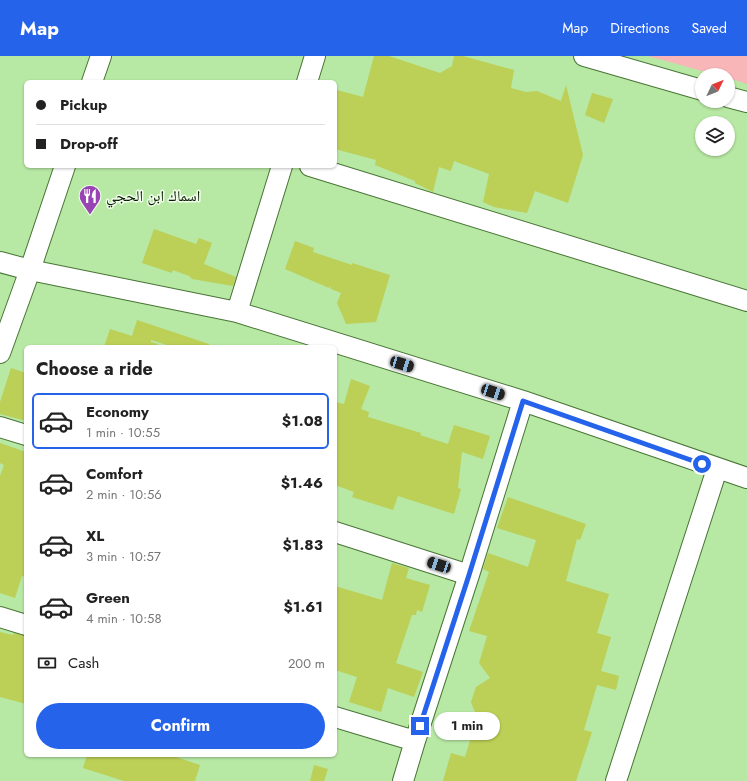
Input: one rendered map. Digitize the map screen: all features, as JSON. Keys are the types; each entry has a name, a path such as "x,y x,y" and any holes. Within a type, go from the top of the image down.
{"street":[{"path":"93,80 101,56"},
{"path":"308,80 315,56"},
{"path":"584,56 695,88"},
{"path":"735,99 747,102"},
{"path":"0,353 64,168"},
{"path":"237,312 281,168"},
{"path":"316,168 747,301"},
{"path":"0,262 30,270 237,312 523,401 717,469 747,478"},
{"path":"403,781 523,401"},
{"path":"0,427 24,434"},
{"path":"616,781 717,469"},
{"path":"337,533 469,575"},
{"path":"0,617 24,624"},
{"path":"337,718 415,741"}],"shaded area":[{"path":"648,56 747,56 747,84 735,80 735,68 695,69"}],"building":[{"path":"374,56 389,56 440,73 452,66 454,56 463,56 514,70 511,88 526,92 537,91 561,101 566,85 583,155 568,203 535,191 527,213 494,207 483,202 489,174 454,161 451,171 439,167 433,192 415,183 415,181 375,165 376,160 337,150 337,90 363,97"},
{"path":"592,93 613,99 604,123 585,115"},
{"path":"154,229 196,244 199,238 212,243 204,264 236,277 233,286 192,279 189,276 173,270 172,273 142,263"},
{"path":"295,241 314,248 313,252 352,265 352,263 390,275 376,322 346,324 337,303 341,293 331,289 330,286 329,288 285,269"},
{"path":"137,320 209,345 167,345 151,340 151,342 158,345 105,345 110,329 132,336"},
{"path":"11,368 24,372 24,420 0,414 0,402"},
{"path":"351,379 370,386 361,409 369,412 368,417 421,433 420,435 448,444 454,425 490,436 483,459 462,452 458,488 461,489 454,514 398,496 393,510 352,497 354,492 337,486 337,402 344,404"},
{"path":"0,443 24,451 24,576 22,576 15,598 0,593 0,476 4,465 0,463"},
{"path":"508,497 586,524 580,540 577,539 566,581 609,594 597,633 611,637 601,671 619,676 616,690 597,685 584,730 592,732 576,781 443,781 451,753 465,757 477,717 471,702 476,687 490,678 479,663 487,636 469,631 489,572 483,569 488,553 528,567 536,540 497,528"},
{"path":"392,563 409,568 406,578 430,585 422,612 417,610 416,615 412,615 396,663 423,672 414,697 388,688 381,712 349,702 357,677 337,671 337,587 382,600"},
{"path":"0,632 24,636 24,703 0,697"},
{"path":"86,757 176,757 200,765 195,781 124,781 83,768"},
{"path":"314,765 328,769 324,781 310,781"}],"place":[{"name":"اسماك ابن الحجي","path":"90,216"}],"route":[{"path":"420,726 523,401 702,464"}]}
